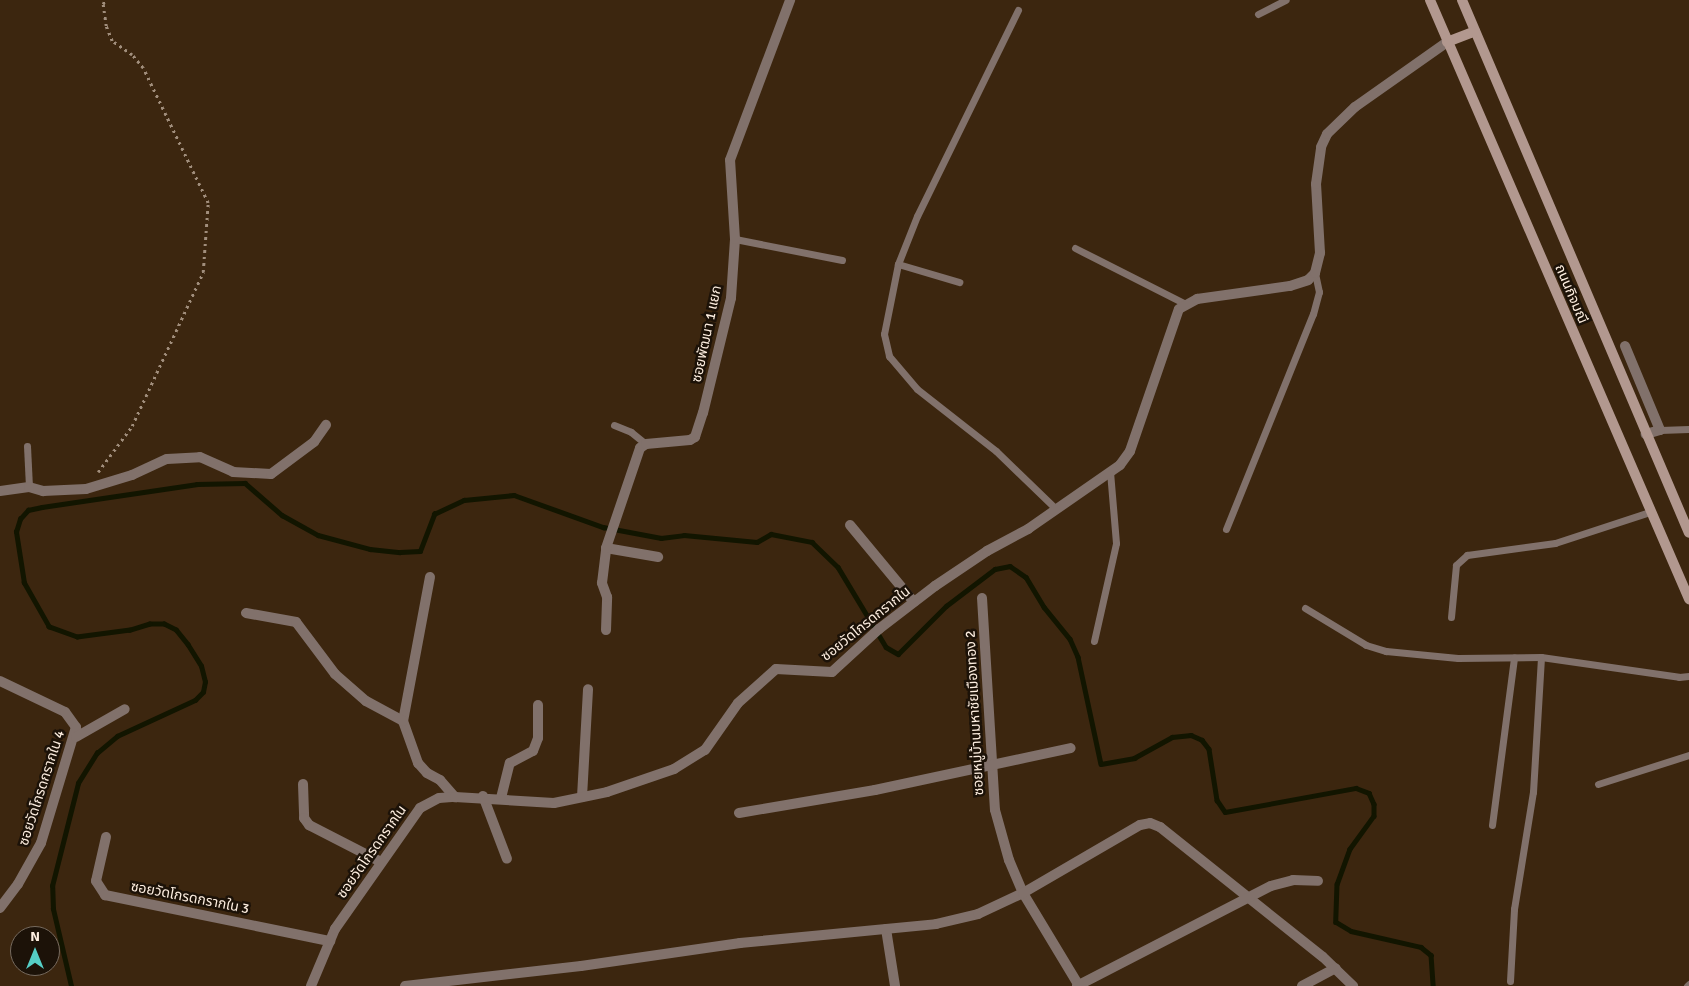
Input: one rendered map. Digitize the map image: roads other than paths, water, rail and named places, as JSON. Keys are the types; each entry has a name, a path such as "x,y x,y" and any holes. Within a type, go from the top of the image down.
{"main road":[{"name":"ถนนกิจมณี","path":"1430,0 1689,599"},
{"name":"ถนนกิจมณี","path":"1462,0 1689,533"},
{"path":"1447,42 1475,31"}],"street":[{"name":"ซอยพัฒนา 1 แยก","path":"646,444 690,440 696,433 731,298 734,239 730,160 790,0"},
{"path":"1184,303 1197,299 1290,286 1308,280 1316,273 1320,253 1316,184 1321,147 1328,134 1355,107 1447,42"},
{"name":"ซอยวัดโกรดกรากใน","path":"310,986 330,940 381,862 420,808 439,798 483,796 533,804 582,797 642,781 693,759 714,740 738,703 776,669 832,672 914,602 969,562 1028,529 1055,508 1120,465 1130,451 1175,316 1184,303"},
{"path":"1625,346 1660,430 1646,434"},
{"path":"0,492 29,488 43,491 86,489 132,475 167,459 200,458 233,472 271,474 314,442 326,425"},
{"path":"606,630 606,597 602,583 606,548 640,448 646,444"},
{"path":"850,525 914,602"},
{"path":"606,548 658,557"},
{"path":"430,577 403,721 418,763 427,773 440,780 455,797"},
{"name":"ซอยหมู่บ้านมหาชัยเมืองทอง 2","path":"982,598 990,764 995,810 1009,860 1023,893 1078,986"},
{"path":"246,613 296,622 335,674 366,701 403,721"},
{"name":"ซอยวัดโกรดกรากใน 4","path":"0,681 65,712 76,727 76,737 40,843 18,884 1,905"},
{"path":"582,797 588,688"},
{"path":"501,798 510,763 533,750 538,738 538,705"},
{"path":"76,737 125,710"},
{"path":"739,814 875,790 1071,748"},
{"path":"302,784 304,818 309,825 381,862"},
{"path":"483,796 507,859"},
{"path":"405,986 461,982 740,942 936,924 978,914 1023,893 1140,824 1150,823 1160,827 1336,968 1354,986"},
{"name":"ซอยวัดโกรดกรากใน 3","path":"106,837 96,881 105,895 330,940"},
{"path":"1078,986 1247,897 1293,880 1318,881"},
{"path":"886,928 895,986"},
{"path":"1302,986 1336,968"}],"lane":[{"path":"1258,14 1286,0"},
{"path":"1018,10 947,151 898,264 884,334 889,356 917,389 996,451 1055,508"},
{"path":"734,239 842,260"},
{"path":"1075,248 1184,303"},
{"path":"898,264 959,282"},
{"path":"1226,530 1312,314 1319,292 1316,273"},
{"path":"614,424 631,432 646,444"},
{"path":"1660,430 1689,429"},
{"path":"27,446 29,488"},
{"path":"1094,641 1116,543 1110,472"},
{"path":"1451,617 1456,565 1468,555 1555,543 1650,512"},
{"path":"1305,608 1366,645 1386,651 1458,658 1541,657 1679,678 1689,676"},
{"path":"1492,826 1514,657"},
{"path":"1510,981 1514,909 1533,792 1541,657"},
{"path":"1598,784 1689,755"}],"waterway":[{"path":"71,986 53,909 52,886 78,783 97,753 117,736 195,700 203,692 205,682 201,666 188,645 176,630 164,624 150,624 130,630 77,637 49,627 24,583 16,532 20,519 28,510 42,507 197,484 245,483 282,515 318,535 370,549 400,552 420,551 434,514 464,500 514,495 603,527 661,538 684,535 757,542 771,534 812,542 838,567 886,647 898,654 946,606 995,569 1010,566 1026,577 1044,607 1070,639 1078,657 1101,764 1134,758 1172,737 1191,735 1202,740 1209,749 1217,800 1225,812 1356,788 1369,793 1374,804 1374,816 1350,849 1337,884 1336,922 1351,931 1421,947 1431,955 1433,986"}]}
